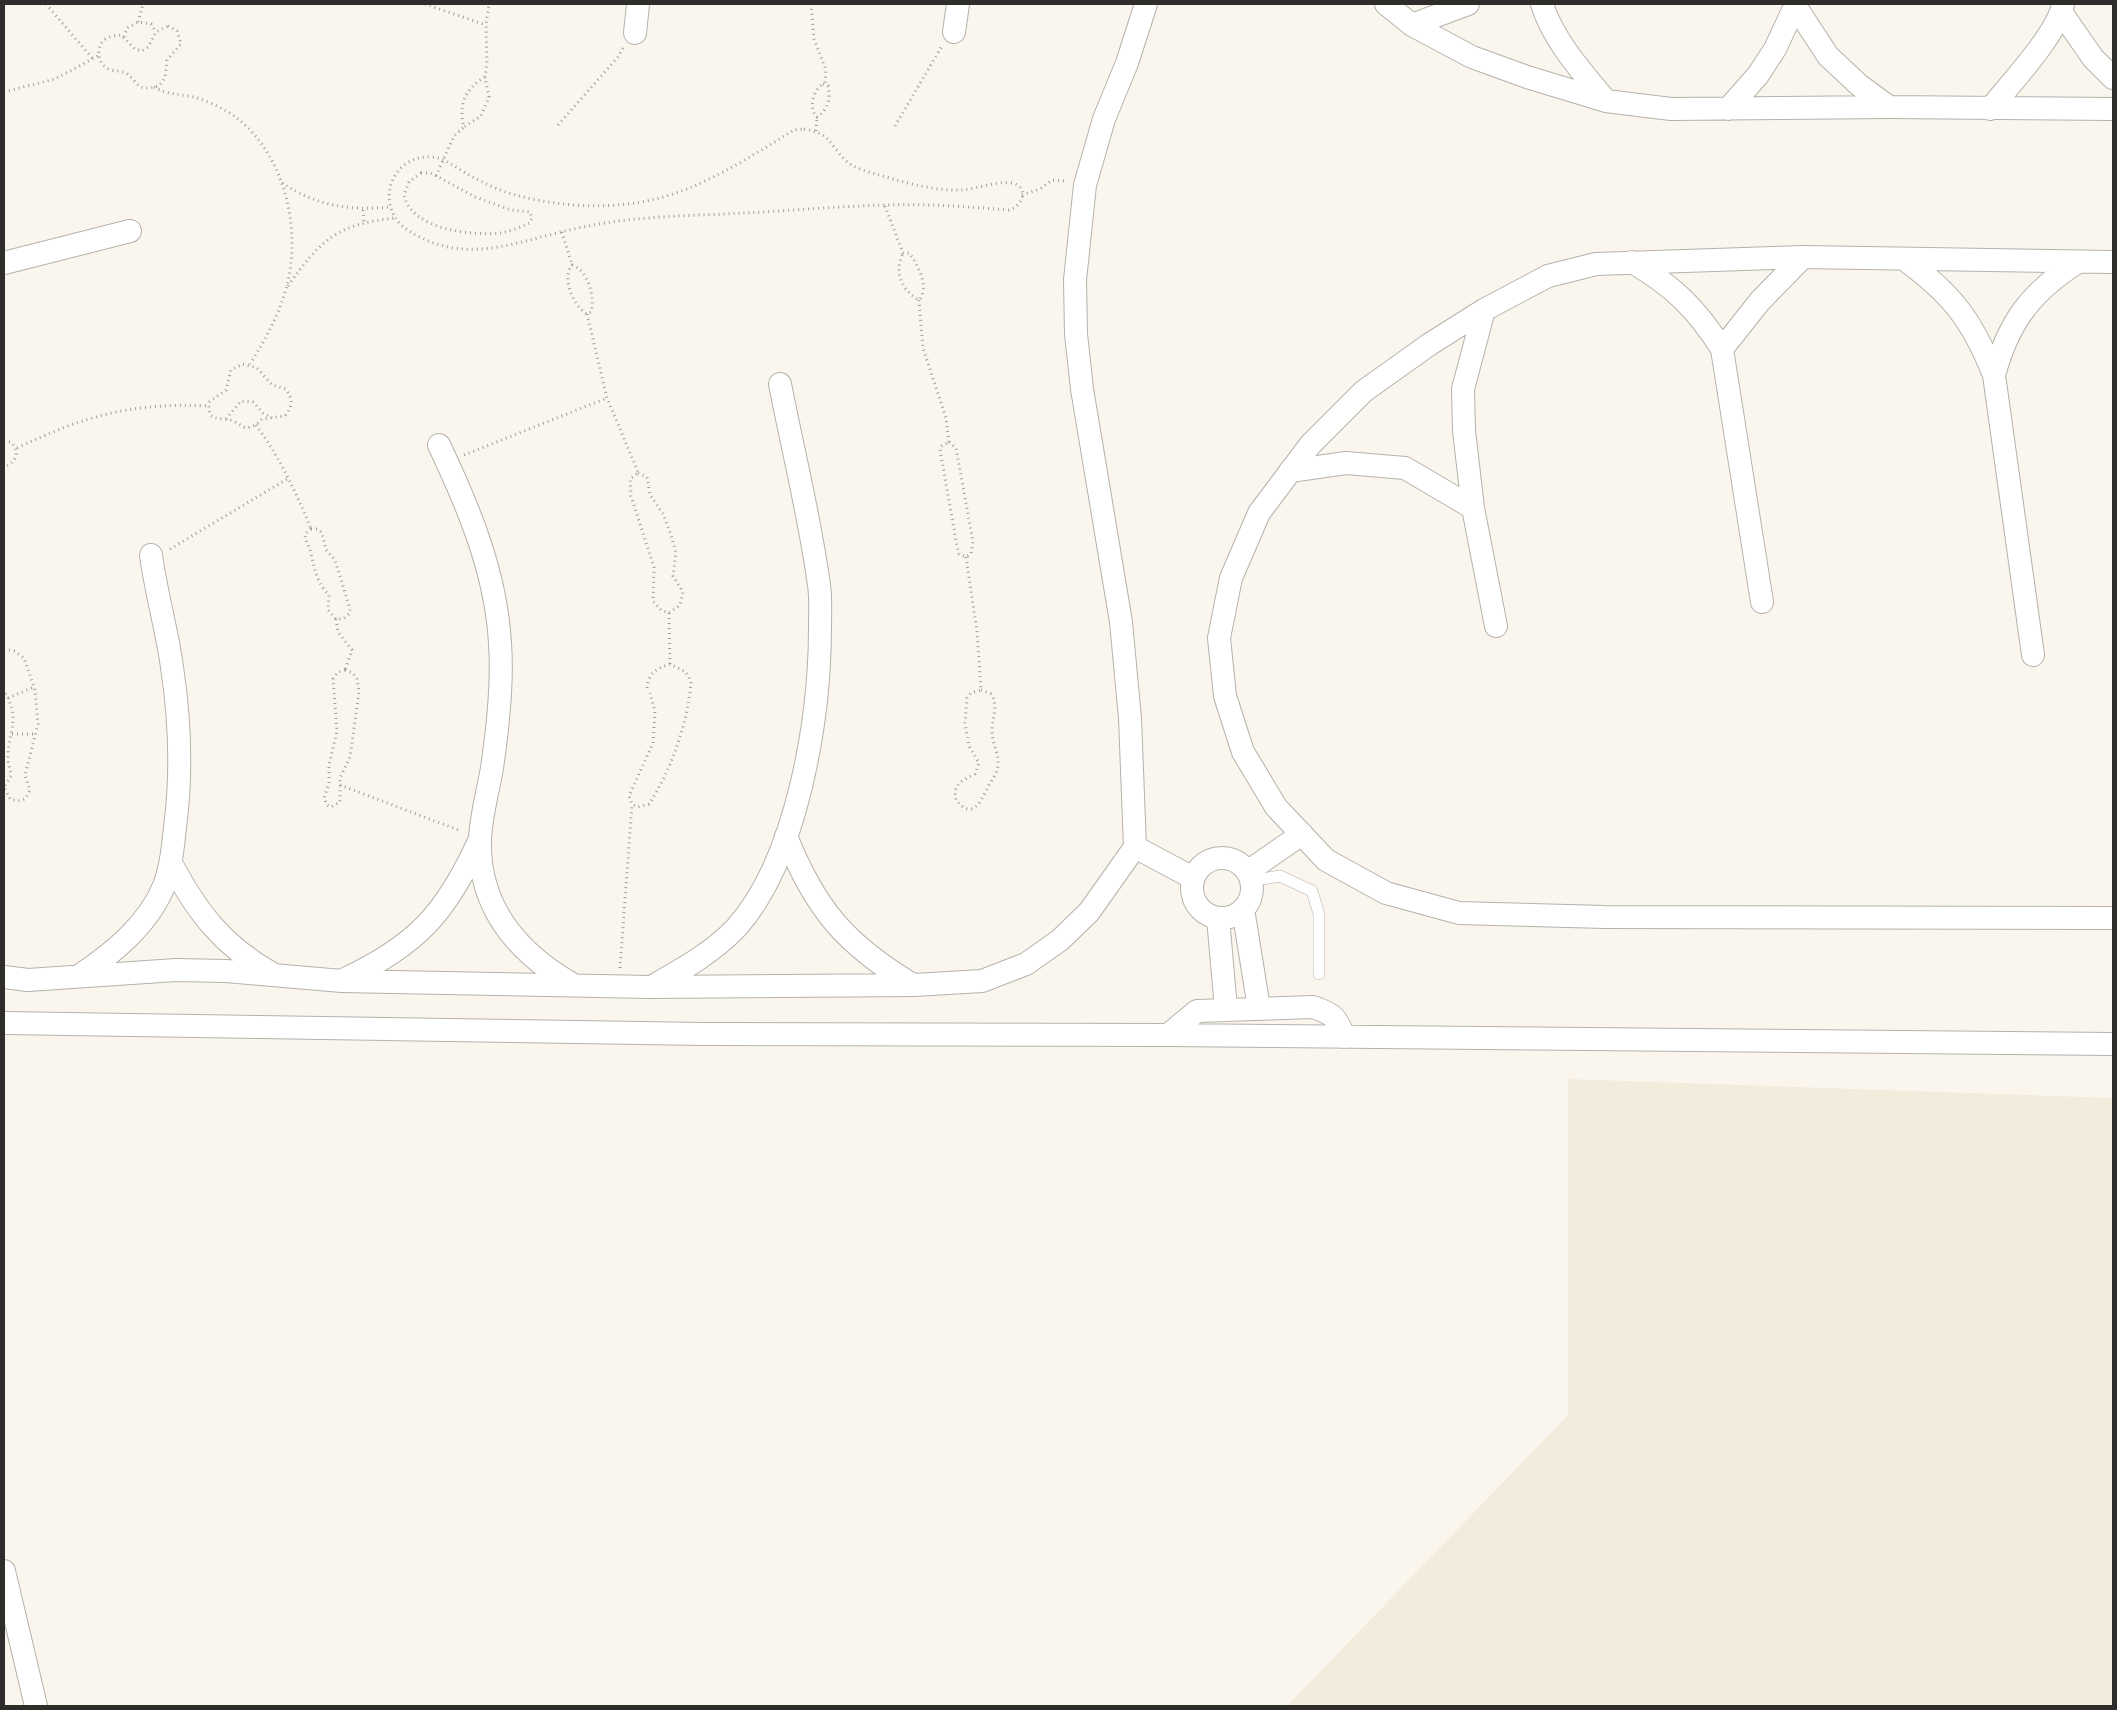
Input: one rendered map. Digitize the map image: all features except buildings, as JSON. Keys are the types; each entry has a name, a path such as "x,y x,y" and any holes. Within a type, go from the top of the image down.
{"street":[{"path":"635,30 638,4"},
{"path":"4,977 28,980 176,970 226,971 342,981 650,987 914,986 982,981 1026,964 1060,940 1089,912 1135,847 1130,718 1120,622 1082,389 1076,334 1075,280 1085,185 1104,119 1127,63 1146,4"},
{"path":"1386,4 1412,26 1472,57 1527,77 1606,101 1672,109 1890,107 2113,109"},
{"path":"1412,26 1468,4"},
{"path":"1542,4 1557,36 1577,66 1606,101"},
{"path":"1728,109 1758,75 1775,50 1796,5"},
{"path":"1796,5 1828,56 1852,79 1890,107"},
{"path":"1990,109 2040,46 2062,8 2093,58 2113,78"},
{"path":"4,263 130,231"},
{"path":"1722,349 1760,301 1803,257"},
{"path":"2113,262 1803,257 1596,264 1548,276 1484,310 1430,344 1364,391 1310,445 1259,513 1231,578 1219,638 1226,696 1243,752 1276,807 1326,860 1386,893 1459,913 1614,917 2113,918"},
{"path":"1904,259 1934,281 1960,309 1980,340 1994,375 2033,655"},
{"path":"1631,262 1659,277 1684,298 1705,322 1722,349 1762,602"},
{"path":"1994,375 2002,347 2010,330 2032,297 2053,277 2078,262"},
{"path":"1484,310 1463,389 1464,431 1473,508 1496,626"},
{"path":"650,987 697,962 736,928 767,884 786,836 803,775 814,713 820,650 820,586 780,384"},
{"path":"443,454 462,492 480,541 493,591 500,643 497,726 480,838 482,873 491,901 505,928 524,951 547,970 573,985"},
{"path":"1290,471 1346,464 1405,468 1473,508"},
{"path":"76,978 117,948 135,930 163,887 171,863 178,804 178,716 172,667 151,558"},
{"path":"1249,876 1302,834"},
{"path":"786,836 801,873 822,908 848,939 879,965 914,986"},
{"path":"342,981 378,963 411,940 439,912 462,879 480,838"},
{"path":"1135,847 1193,878"},
{"path":"1225,858 1232,860 1238,863 1249,876 1250,898 1243,909 1232,916 1218,918 1206,913 1196,904 1192,891 1193,878 1200,867 1212,860 1225,858"},
{"path":"171,863 198,910 214,930 233,948 276,976"},
{"path":"1243,909 1259,1008"},
{"path":"1218,918 1226,1008"},
{"path":"1168,1035 1197,1011 1226,1008 1313,1007 1328,1012 1338,1020 1344,1037"},
{"path":"4,1023 714,1034 1168,1035 2113,1044"},
{"path":"4,1571 36,1706"}],"lane":[{"path":"1249,876 1280,876 1312,891 1319,914 1318,974"}],"path":[{"path":"46,4 93,59"},
{"path":"138,22 143,4"},
{"path":"425,4 486,25"},
{"path":"436,176 454,136 481,116 487,104 489,90 485,77 487,63 486,25 490,4"},
{"path":"811,4 814,39 826,70 825,84 828,86 830,98 826,109 818,117 816,131"},
{"path":"895,126 956,20"},
{"path":"124,37 127,28 138,22 150,24 156,32"},
{"path":"168,26 177,31 181,44 167,60 165,78 159,86 142,88 135,84 127,74 107,68 100,62 98,56 102,42 110,36 124,37 135,49 142,51 148,47 156,32 168,26"},
{"path":"558,125 618,57 635,30"},
{"path":"4,92 55,79 98,56"},
{"path":"464,127 461,110 463,102 471,87 485,77"},
{"path":"818,117 812,109 812,101 821,85 825,84"},
{"path":"154,87 163,92 195,97 238,119 270,155 281,183 288,207 291,240 286,288 274,323 250,364"},
{"path":"794,130 816,131 832,141 844,160 859,169 932,188 961,190 1009,182 1017,185 1022,195 1022,200 1018,208 1009,210 931,205 885,206 648,218 562,232 511,246 464,250 436,244 414,234 395,218 390,207 388,194 391,184 395,173 406,162 419,158 443,159 480,181 524,197 559,204 612,205 659,198 688,189 794,130"},
{"path":"421,173 436,176 475,197 511,210 530,212 532,218 530,223 502,232 475,234 449,230 426,221 406,203 405,188 414,176 421,173"},
{"path":"1022,195 1040,189 1052,180 1085,185"},
{"path":"281,183 294,191 325,203 363,210 390,207"},
{"path":"885,206 902,253 898,268 899,276 912,297 919,300"},
{"path":"363,210 364,222"},
{"path":"286,288 314,250 337,233 364,222 395,218"},
{"path":"562,232 572,266 568,274 571,295 575,303 587,314 607,398 638,473 647,477 650,495 663,514 674,542 676,553 673,576 683,592 680,604 669,612"},
{"path":"902,253 908,253 918,268 923,291 919,300 923,348 946,418 950,442 956,448 972,542 971,554 966,557"},
{"path":"572,266 579,268 591,291 591,312 587,314"},
{"path":"243,364 250,364 257,368 272,385 286,388 291,397 290,410 285,416 274,419 262,419 256,425 243,427 226,419 219,420 212,416 208,410 209,406 214,397 226,390 231,370 243,364"},
{"path":"443,454 607,398"},
{"path":"226,419 237,403 247,401 253,402 263,413 274,419"},
{"path":"17,448 82,420 113,411 177,404 209,406"},
{"path":"256,425 274,450 289,478 311,529"},
{"path":"4,440 11,442 17,448 17,457 12,463 4,467"},
{"path":"950,442 945,443 940,450 957,546 959,554 966,557"},
{"path":"638,473 630,479 631,496 654,567 652,601 661,610 669,612"},
{"path":"151,558 289,478"},
{"path":"336,619 343,619 349,614 350,609 335,560 326,550 322,533 317,529 311,529 305,534 305,541 311,553 320,586 329,596 328,610 336,619 338,632 352,650 345,670"},
{"path":"966,557 977,631 981,690"},
{"path":"669,612 670,664"},
{"path":"4,647 24,658 38,704 36,734 25,775 30,790 25,799 18,801 10,799 4,787 11,776 8,755 13,716 4,691"},
{"path":"632,804 644,807 649,804 658,790 672,760 685,715 691,682 686,672 670,664 656,669 651,674 647,688"},
{"path":"345,670 353,673 357,679 359,698 350,757 340,785 340,802 336,806 327,805 324,798 337,731 333,679 338,672 345,670"},
{"path":"8,698 34,687"},
{"path":"981,690 991,694 996,705 992,732 998,763 995,778 982,802 972,808 966,808 956,800 956,787 960,782 975,774 979,763 966,737 965,709 971,694 981,690"},
{"path":"619,986 632,804 630,791 644,766 653,743 655,711 650,693"},
{"path":"12,734 36,734"},
{"path":"340,785 480,838"}],"shaded area":[{"path":"1568,1079 2113,1098 2113,1706 1287,1706 1568,1415"}]}
